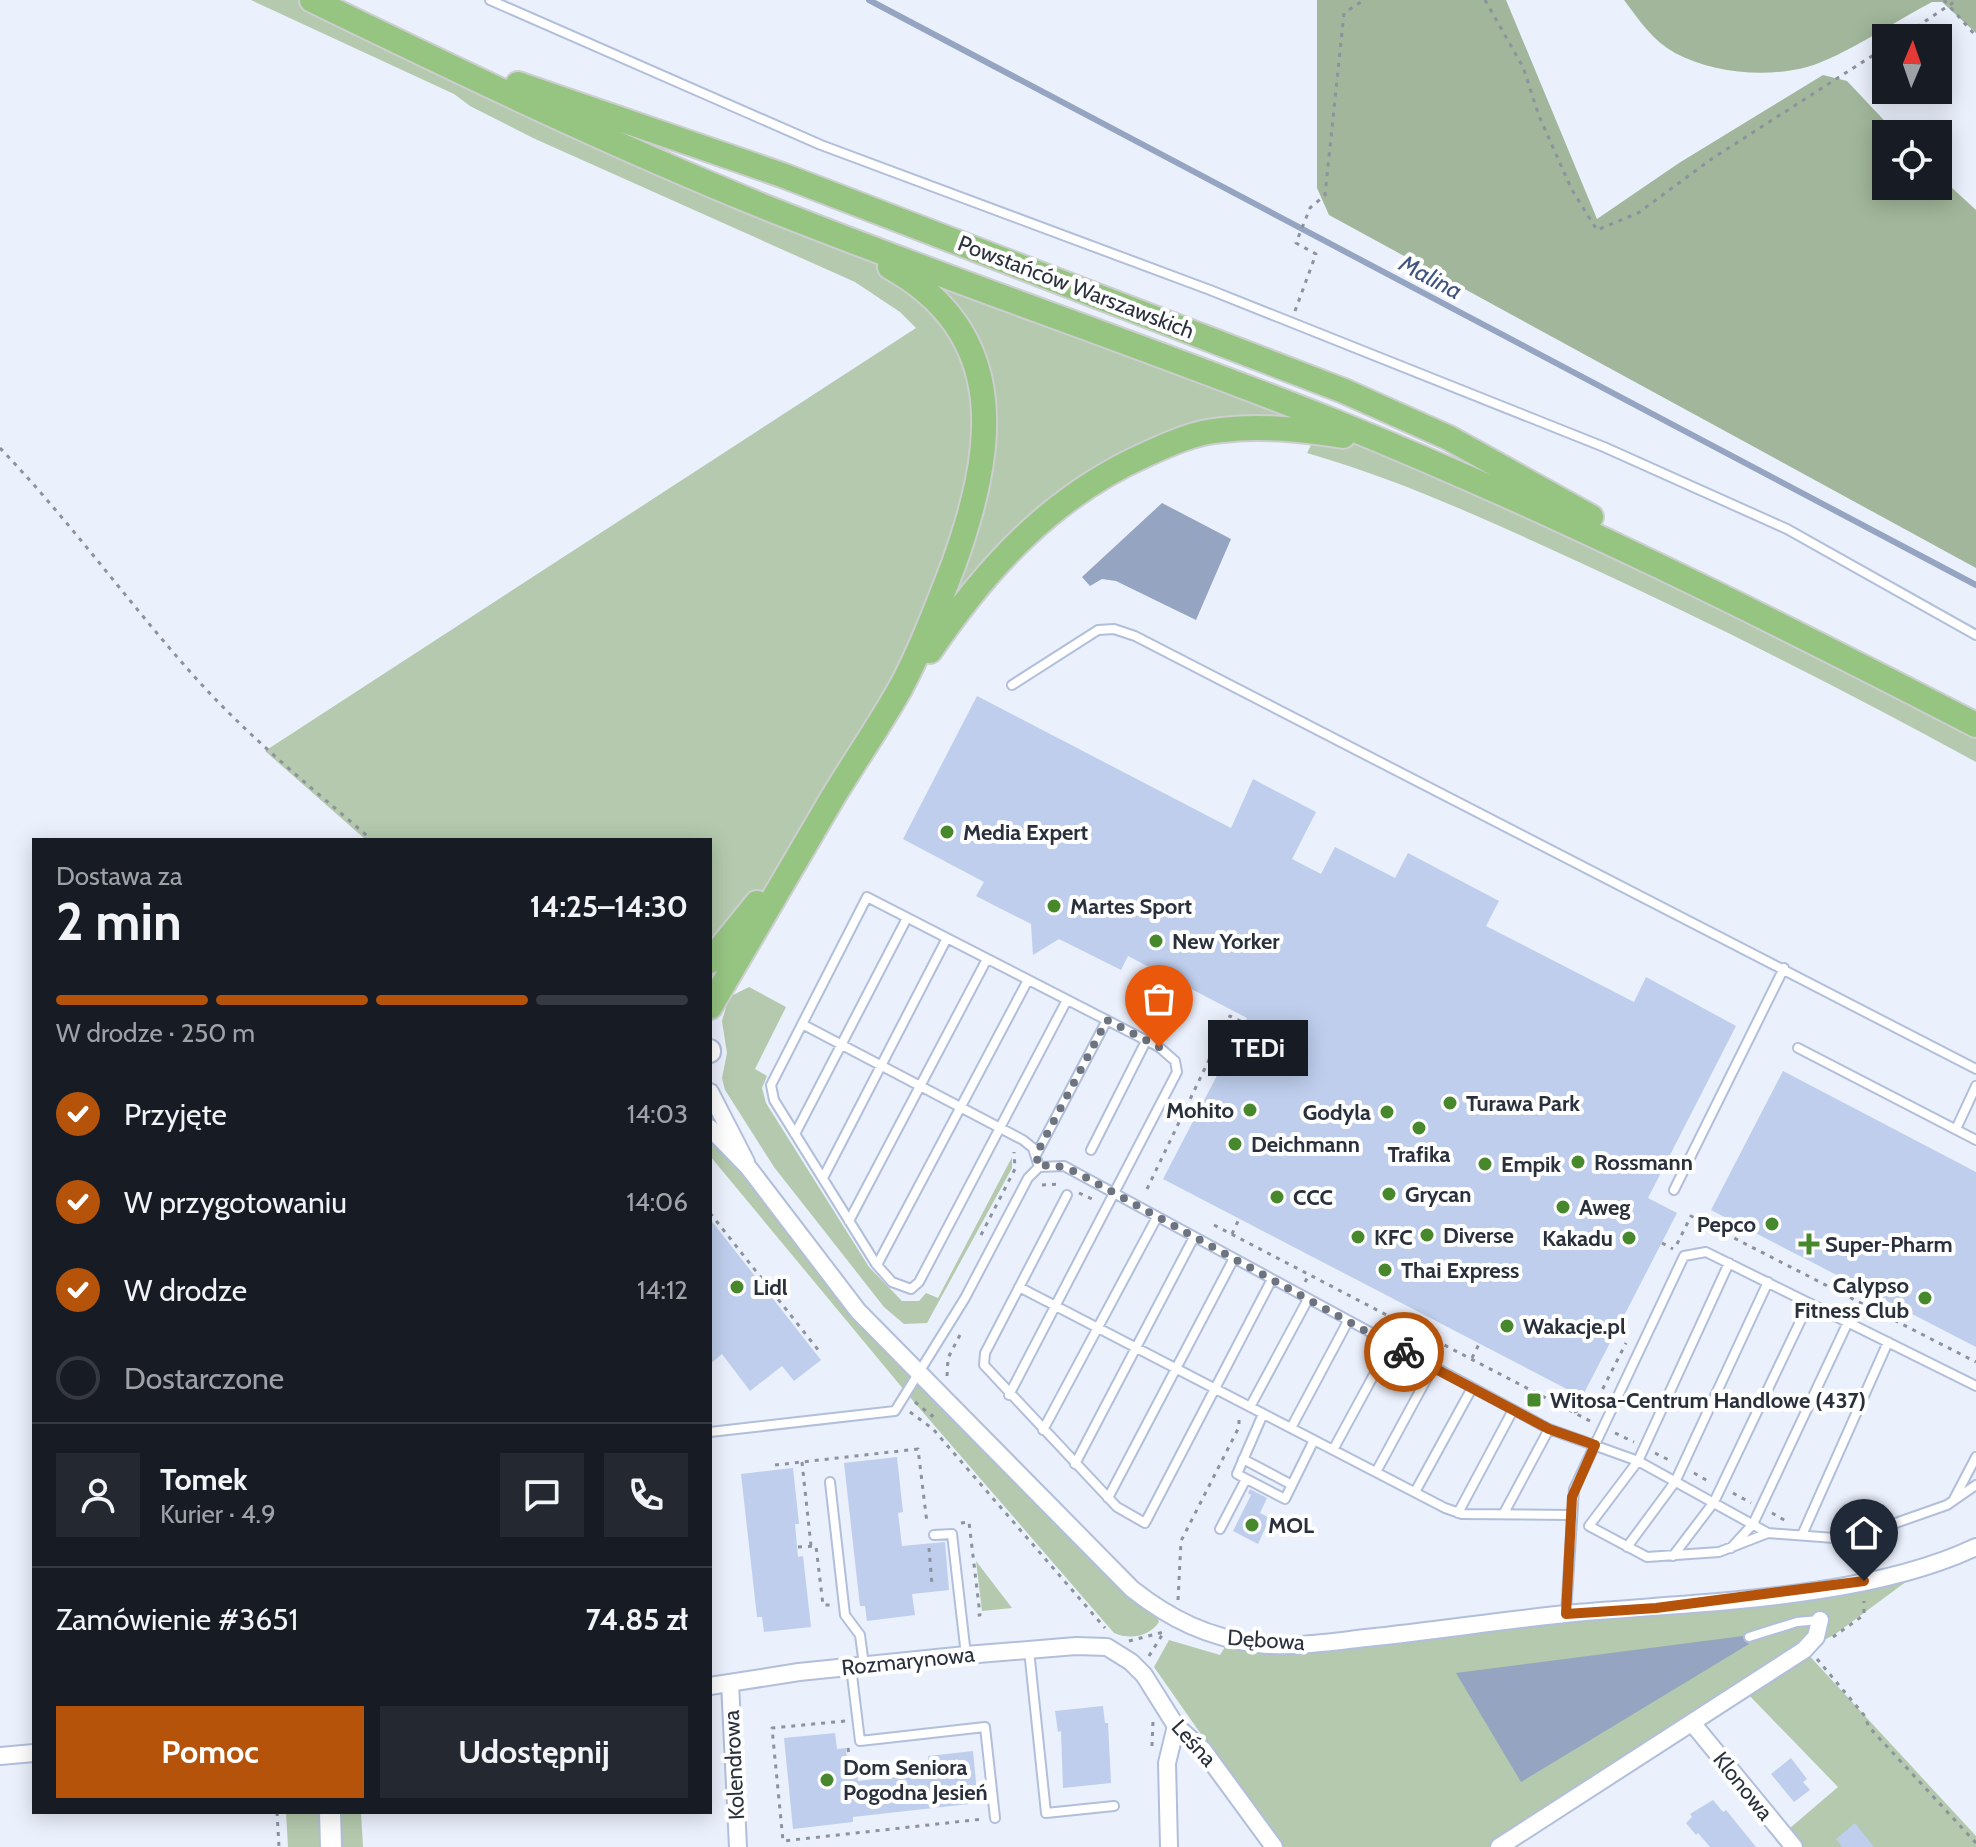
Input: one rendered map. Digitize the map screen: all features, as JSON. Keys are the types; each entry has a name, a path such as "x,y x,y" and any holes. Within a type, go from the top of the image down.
{"main road":[{"name":"Powstańców Warszawskich","path":"312,0 579,128 765,207 1383,442 1549,513 1717,592 1976,725"},
{"name":"Powstańców Warszawskich","path":"407,45 782,175 1344,391 1499,464 1717,592"},
{"path":"765,207 908,277 950,316 979,371 985,432 977,491 939,602 901,687"},
{"path":"712,1004 901,687 1008,550 1054,509 1129,462 1179,441 1220,430 1287,429 1383,442"},
{"path":"712,959 792,866"}],"street":[{"name":"Dębowa","path":"712,1095 740,1144 748,1167"},
{"name":"Dębowa","path":"712,1130 748,1167 835,1283 919,1374 1116,1573 1171,1617 1204,1633 1281,1645 1456,1629 1566,1614 1656,1608 1864,1581 1926,1567 1976,1547"},
{"path":"1499,1847 1693,1724 1811,1642 1820,1620"},
{"name":"Rozmarynowa","path":"712,1686 858,1666 1029,1649 1112,1649"},
{"name":"Leśna","path":"1112,1649 1140,1671 1176,1726 1203,1750 1274,1847"},
{"name":"Kolendrowa","path":"730,1683 738,1847"},
{"name":"Klonowa","path":"1693,1724 1794,1847"},
{"path":"1169,1847 1167,1763 1176,1726"},
{"path":"0,1756 32,1753"},
{"path":"330,1814 331,1847"}],"lane":[{"path":"490,0 821,145 1291,322 1604,447 1773,522 1976,635"},
{"path":"1012,685 1098,630 1114,629 1135,636 1976,1069"},
{"path":"1009,1395 1177,1072 1169,1054 1107,1020 867,897 771,1085 774,1100 877,1265 899,1288 915,1287 1067,1000"},
{"path":"795,1134 907,918"},
{"path":"823,1178 947,938"},
{"path":"849,1221 987,959"},
{"path":"1674,1190 1784,968"},
{"path":"877,1265 1028,980"},
{"path":"1036,1155 1107,1020"},
{"path":"802,1024 1023,1140 1036,1155 1039,1167"},
{"path":"1091,1150 1146,1041"},
{"path":"1798,1048 1976,1140"},
{"path":"1956,1129 1976,1086"},
{"path":"712,1432 895,1411 965,1298 1028,1178 1039,1167 1064,1166 1347,1323 1549,1429 1638,1461 1768,1533"},
{"path":"1067,1195 983,1359 987,1370 1009,1395 1108,1498 1124,1512 1145,1523 1271,1281"},
{"path":"1043,1430 1156,1219"},
{"path":"1075,1464 1193,1239"},
{"path":"1566,1614 1574,1489 1684,1256 1706,1252 1976,1386"},
{"path":"1108,1498 1233,1260"},
{"path":"1729,1263 1638,1461 1589,1526 1647,1557 1673,1556 1729,1550 1768,1533 1834,1538 1915,1517 1953,1501 1976,1485"},
{"path":"1627,1547 1675,1482 1768,1282"},
{"path":"1019,1287 1458,1513 1571,1515"},
{"path":"1250,1407 1307,1301"},
{"path":"1673,1556 1714,1502 1809,1303"},
{"path":"1729,1550 1753,1524 1848,1322"},
{"path":"1291,1428 1347,1323"},
{"path":"1802,1535 1888,1342"},
{"path":"1333,1450 1390,1345"},
{"path":"1376,1472 1433,1367"},
{"path":"1415,1492 1472,1388"},
{"path":"1458,1513 1513,1410"},
{"path":"1263,1414 1237,1474 1285,1499 1314,1440"},
{"path":"1504,1513 1549,1429"},
{"path":"1953,1501 1976,1457"},
{"path":"1243,1459 1292,1485"},
{"path":"1220,1529 1246,1479"},
{"path":"830,1482 845,1615 860,1635 857,1719 860,1741 985,1727 995,1818"},
{"path":"934,1535 952,1534 966,1655"},
{"path":"1749,1637 1797,1622 1820,1620"},
{"path":"1029,1649 1046,1813 1114,1806"}],"path":[{"path":"1291,322 1316,254 1296,243 1310,208 1325,195 1344,13 1364,0"},
{"path":"1485,0 1523,67 1539,116 1572,190 1597,230 1638,213 1713,158 1872,56"},
{"path":"1944,0 1976,36"},
{"path":"1922,24 1957,0"},
{"path":"0,448 67,522 194,677 261,745 370,838"},
{"path":"1147,1189 1230,1016 1244,1023"},
{"path":"1037,1189 1058,1182 1109,1207"},
{"path":"712,1216 819,1351"},
{"path":"1232,1234 1239,1219"},
{"path":"1214,1225 1603,1428 1793,1524 1806,1526"},
{"path":"1662,1243 1674,1250"},
{"path":"950,1381 946,1365 969,1319"},
{"path":"1471,1359 1479,1344"},
{"path":"910,1412 933,1429 1103,1623 1112,1649 1171,1617"},
{"path":"1140,1671 1171,1617 1181,1541 1239,1427"},
{"path":"775,1465 918,1449 927,1527"},
{"path":"802,1462 811,1546"},
{"path":"1864,1581 1864,1615 1834,1637 1811,1642 1864,1715 1869,1727 1976,1843"},
{"path":"1169,1597 1175,1636"},
{"path":"1152,1711 1152,1756"},
{"path":"857,1719 772,1728 783,1841 995,1818"},
{"path":"277,1814 279,1847"}],"green space":[{"path":"251,0 312,0 579,128 1332,421 1976,725 1976,762 1780,659 1581,563 1412,489 1307,453 1317,433 1260,428 1105,475 953,618 712,1004 712,838 364,838 265,751 916,328 900,312 855,282 533,138 470,106 454,94"},
{"path":"1317,0 1506,0 1597,219 1679,163 1823,75 1847,81 1884,120 1872,120 1872,200 1952,200 1952,188 1976,210 1976,568 1329,215 1317,188"},
{"path":"1624,0 1976,0 1976,33 1942,2 1932,2 1893,24 1872,24 1872,36 1821,62 1775,72 1740,72 1690,60 1667,48"},
{"path":"749,987 786,1007 755,1069 767,1076 762,1088 766,1103 869,1267 902,1301 919,1301 926,1293 938,1298 1012,1157 1012,1168 927,1323 904,1324 884,1307 774,1167 725,1090 722,1078 727,1053 722,1021 729,997"},
{"path":"712,1130 835,1283 1153,1606 1159,1622 1155,1627 1138,1636 1114,1633 914,1402 712,1158"},
{"path":"976,1561 1012,1608 982,1611"},
{"path":"1926,1567 1834,1635 1804,1650 1976,1836 1976,1847 1794,1847 1783,1834 1838,1787 1744,1690 1499,1847 1280,1847 1154,1667 1169,1640 1220,1655 1230,1639 1258,1644 1656,1608"},
{"path":"286,1814 319,1814 321,1847 288,1847"},
{"path":"340,1814 361,1814 363,1847 342,1847"}],"water":[{"path":"1162,503 1231,539 1196,620 1116,581 1102,579 1090,586 1082,577"},
{"path":"1743,1636 1749,1644 1521,1782 1456,1673"}],"building":[{"name":"Turawa Park","path":"977,696 1231,828 1253,779 1316,812 1292,859 1321,874 1335,847 1395,878 1408,853 1499,901 1486,926 1634,1002 1646,977 1736,1026 1648,1198 1677,1213 1582,1397 1163,1179 1247,1018 1128,956 1121,970 1059,939 1033,955 1031,924 976,896 984,882 903,839"},
{"path":"1783,1071 1976,1172 1976,1347 1711,1210"},
{"name":"Lidl","path":"712,1222 821,1360 794,1381 782,1366 750,1391 722,1354 712,1362"},
{"path":"897,1457 903,1512 898,1513 902,1546 945,1542 949,1590 912,1594 915,1615 867,1621 865,1606 860,1606 844,1463"},
{"path":"793,1468 799,1524 795,1524 798,1557 803,1556 811,1627 764,1632 762,1617 757,1617 741,1474"},
{"name":"MOL","path":"1250,1489 1267,1498 1260,1513 1270,1518 1258,1544 1233,1531 1251,1495 1248,1493"},
{"path":"1103,1706 1105,1723 1108,1723 1111,1783 1063,1788 1061,1731 1058,1732 1055,1711"},
{"name":"Dom Seniora Pogodna Jesień","path":"835,1733 837,1749 846,1748 848,1773 857,1772 858,1781 930,1773 928,1756 973,1751 978,1803 853,1817 853,1822 793,1829 784,1738"},
{"path":"1791,1758 1807,1779 1803,1782 1810,1790 1794,1802 1771,1774"},
{"path":"1713,1800 1723,1812 1726,1810 1756,1847 1710,1847 1698,1833 1696,1835 1686,1823 1692,1817 1690,1814"},
{"path":"1855,1823 1874,1847 1842,1847 1836,1839"}],"waterway":[{"name":"Malina","path":"869,0 1976,585"}],"way so far":[{"path":"1159,1047 1107,1020 1036,1155 1039,1167 1052,1164 1076,1172 1156,1219 1404,1352"}],"place":[{"name":"Media Expert","path":"947,832"},
{"name":"Martes Sport","path":"1054,906"},
{"name":"New Yorker","path":"1156,941"},
{"name":"TEDi","path":"1159,1047"},
{"name":"Turawa Park","path":"1450,1103"},
{"name":"Mohito","path":"1250,1110"},
{"name":"Godyla","path":"1387,1112"},
{"name":"Trafika","path":"1419,1128"},
{"name":"Deichmann","path":"1235,1144"},
{"name":"Rossmann","path":"1578,1162"},
{"name":"Empik","path":"1485,1164"},
{"name":"Grycan","path":"1389,1194"},
{"name":"CCC","path":"1277,1197"},
{"name":"Aweg","path":"1563,1207"},
{"name":"Pepco","path":"1772,1224"},
{"name":"Diverse","path":"1427,1235"},
{"name":"KFC","path":"1358,1237"},
{"name":"Kakadu","path":"1629,1238"},
{"name":"Super-Pharm","path":"1809,1244"},
{"name":"Thai Express","path":"1385,1270"},
{"name":"Lidl","path":"737,1287"},
{"name":"Calypso Fitness Club","path":"1925,1298"},
{"name":"Wakacje.pl","path":"1507,1326"},
{"name":"Witosa-Centrum Handlowe (437)","path":"1534,1400"},
{"name":"MOL","path":"1252,1525"},
{"name":"Dom Seniora Pogodna Jesień","path":"827,1780"}],"route":[{"path":"1404,1352 1549,1429 1595,1445 1572,1497 1566,1614 1656,1608 1864,1581"}]}
